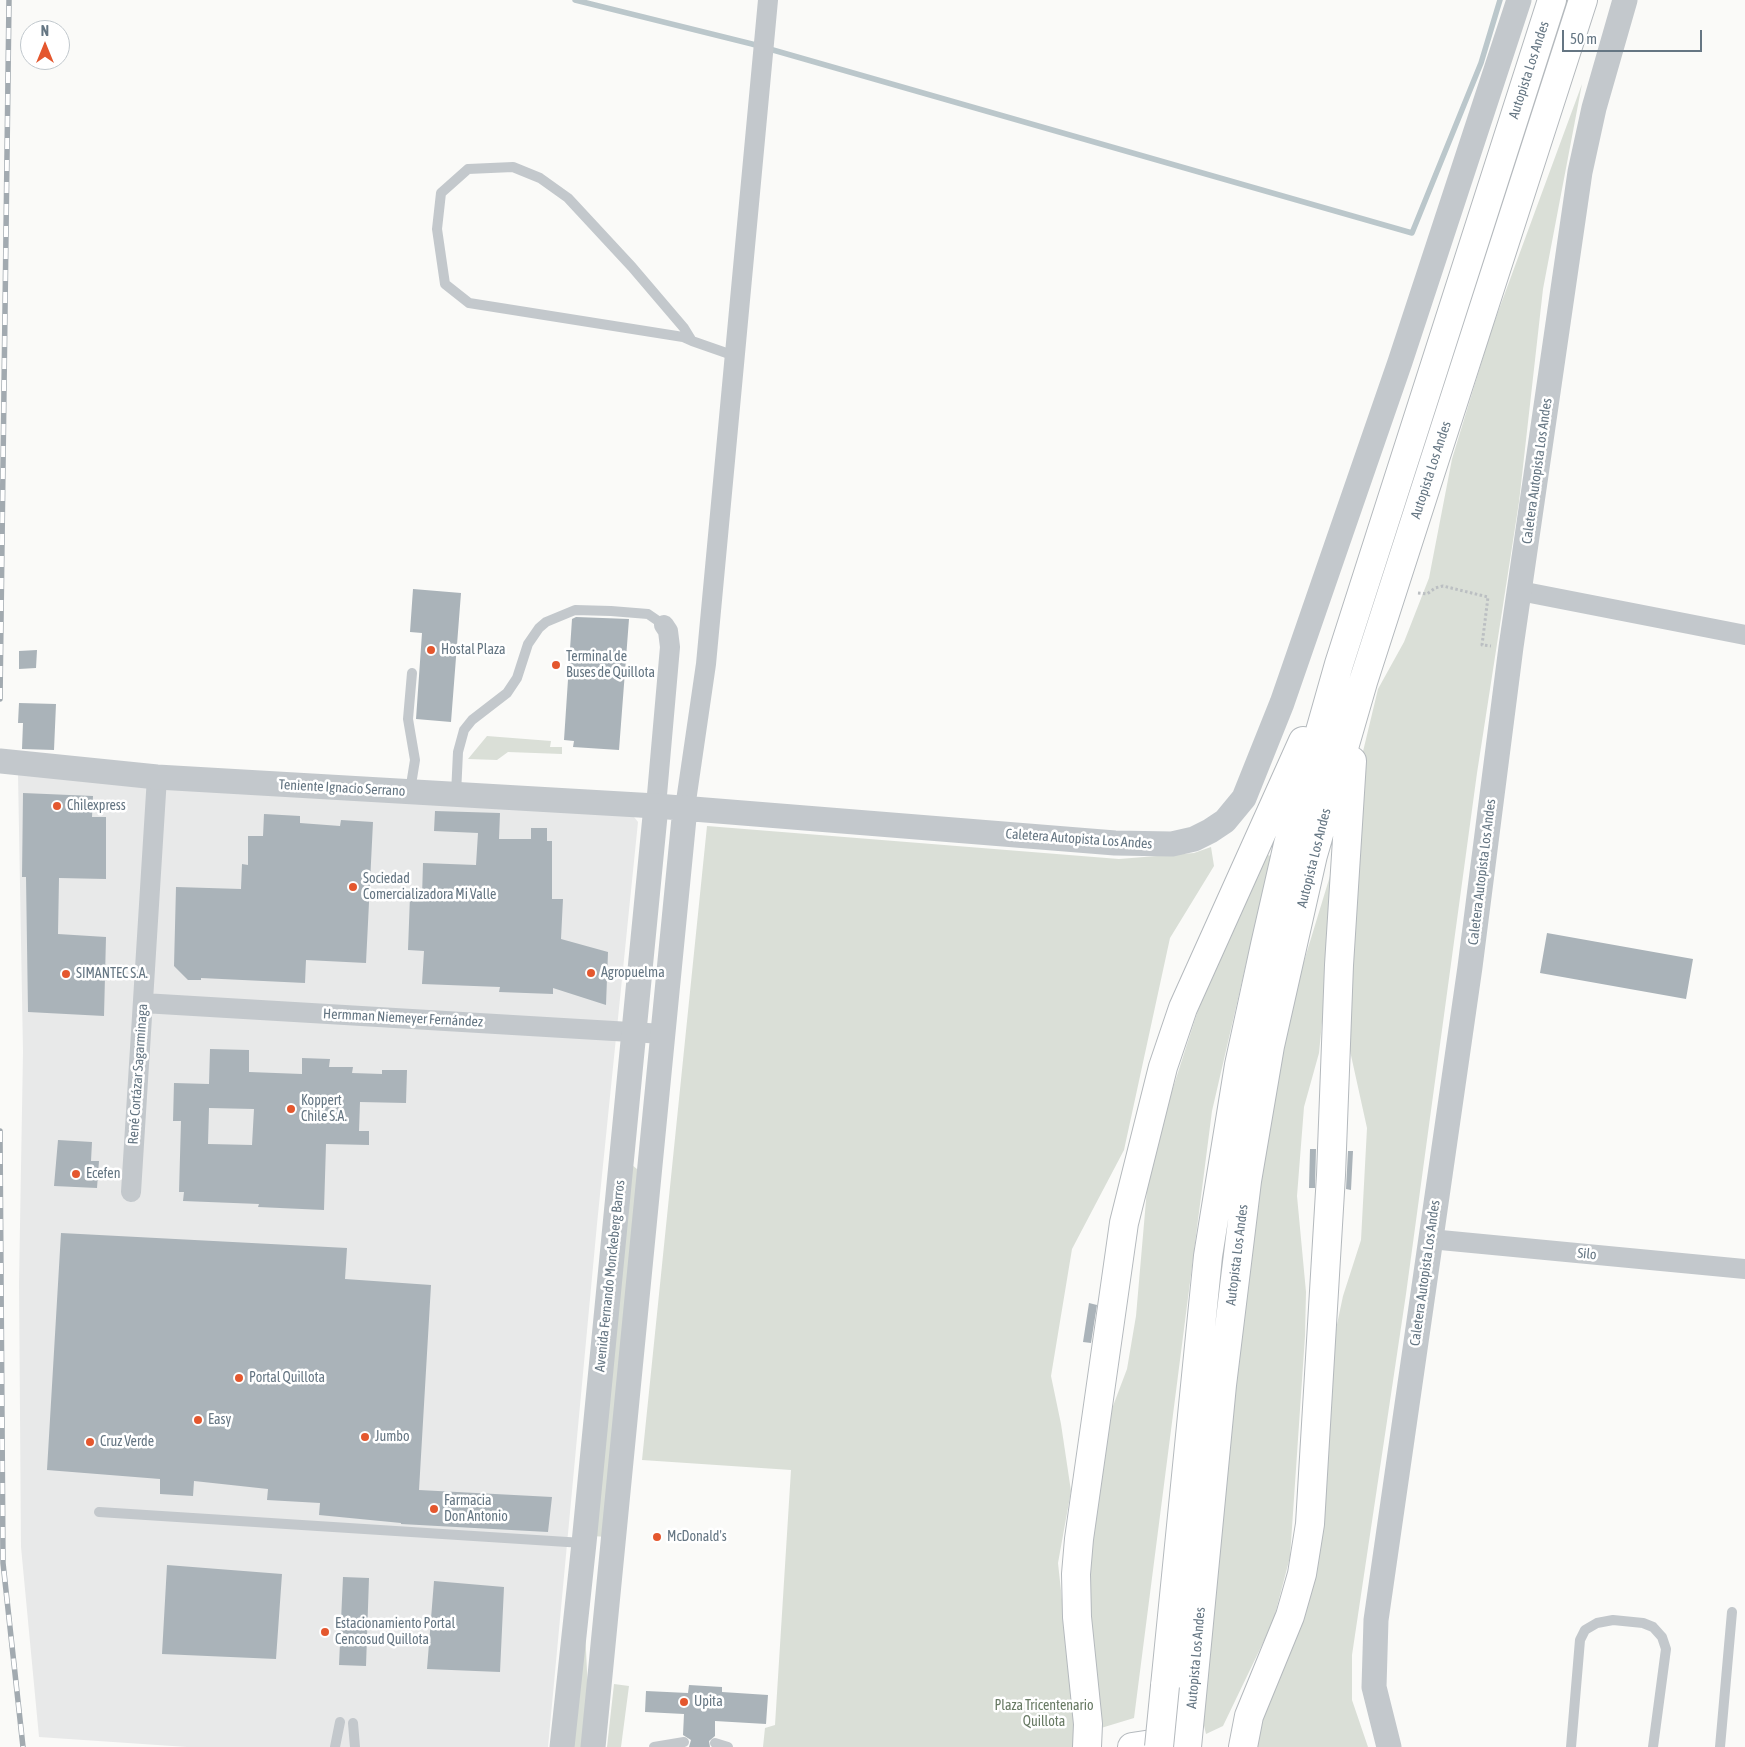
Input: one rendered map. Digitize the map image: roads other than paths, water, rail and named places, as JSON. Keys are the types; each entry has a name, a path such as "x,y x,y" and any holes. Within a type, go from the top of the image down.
{"main road":[{"name":"Autopista Los Andes","path":"1159,1747 1198,1349 1224,1151 1239,1065 1267,936 1288,844 1338,664 1552,0"},
{"name":"Autopista Los Andes","path":"1187,1747 1233,1287 1270,1046 1313,855 1363,682 1583,0"},
{"path":"1087,1747 1088,1724 1077,1617 1076,1574 1079,1539 1124,1223 1164,1067 1183,1008 1338,664"},
{"path":"1243,1747 1252,1708 1290,1616 1302,1574 1310,1524 1332,1175 1338,964 1351,763 1363,682"},
{"path":"1132,1747 1164,1742 1187,1747"}],"street":[{"path":"593,1747 614,1551 685,808 706,664 768,0"},
{"name":"Caletera Autopista Los Andes","path":"685,808 1146,845 1172,844 1194,839 1225,821 1244,798 1313,618 1519,0"},
{"name":"Caletera Autopista Los Andes","path":"1388,1747 1374,1686 1376,1620 1470,967 1511,647 1580,172 1594,108 1625,0"},
{"path":"1520,591 1745,635"},
{"path":"656,806 670,648 668,631 664,625"},
{"name":"Teniente Ignacio Serrano","path":"0,761 157,777 685,808"},
{"name":"René Cortázar Sagarminaga","path":"131,1192 157,777"},
{"name":"Avenida Fernando Monckeberg Barros","path":"562,1747 584,1543 656,806"},
{"name":"Hermman Niemeyer Fernández","path":"142,1003 664,1034"},
{"name":"Silo","path":"1430,1239 1745,1269"},
{"path":"584,1543 598,1545 614,1551"}],"lane":[{"path":"692,341 684,328 639,275 568,198 540,178 512,167 468,169 441,193 437,230 446,284 468,303 525,314 683,337 692,341 735,356"},
{"path":"456,794 458,752 464,730 472,720 507,694 517,678 531,640 546,622 575,610 611,610 648,614 664,625"},
{"path":"410,792 414,760 408,719 412,673"},
{"path":"99,1512 584,1543"},
{"path":"1720,1747 1732,1612"},
{"path":"1571,1747 1580,1640 1585,1630 1598,1623 1613,1620 1642,1623 1653,1627 1662,1637 1666,1649 1653,1747"},
{"path":"334,1747 340,1722"},
{"path":"353,1723 355,1747"},
{"path":"654,1747 684,1742"},
{"path":"715,1743 728,1747"}],"waterway":[{"path":"575,0 752,44 1412,233 1481,63 1500,0"}],"railway":[{"path":"0,699 9,0"},
{"path":"0,1131 3,1563 23,1747"}],"place":[{"name":"Hostal Plaza","path":"431,650"},
{"name":"Terminal de Buses de Quillota","path":"556,665"},
{"name":"Chilexpress","path":"57,806"},
{"name":"Sociedad Comercializadora Mi Valle","path":"353,887"},
{"name":"Agropuelma","path":"591,973"},
{"name":"SIMANTEC S.A.","path":"66,974"},
{"name":"Koppert Chile S.A.","path":"291,1109"},
{"name":"Ecefen","path":"76,1174"},
{"name":"Portal Quillota","path":"239,1378"},
{"name":"Easy","path":"198,1420"},
{"name":"Jumbo","path":"365,1437"},
{"name":"Cruz Verde","path":"90,1442"},
{"name":"Farmacia Don Antonio","path":"434,1509"},
{"name":"McDonald's","path":"657,1537"},
{"name":"Estacionamiento Portal Cencosud Quillota","path":"325,1632"},
{"name":"Upita","path":"684,1702"}],"park label":[{"name":"Plaza Tricentenario Quillota","path":"1044,1714"}]}
